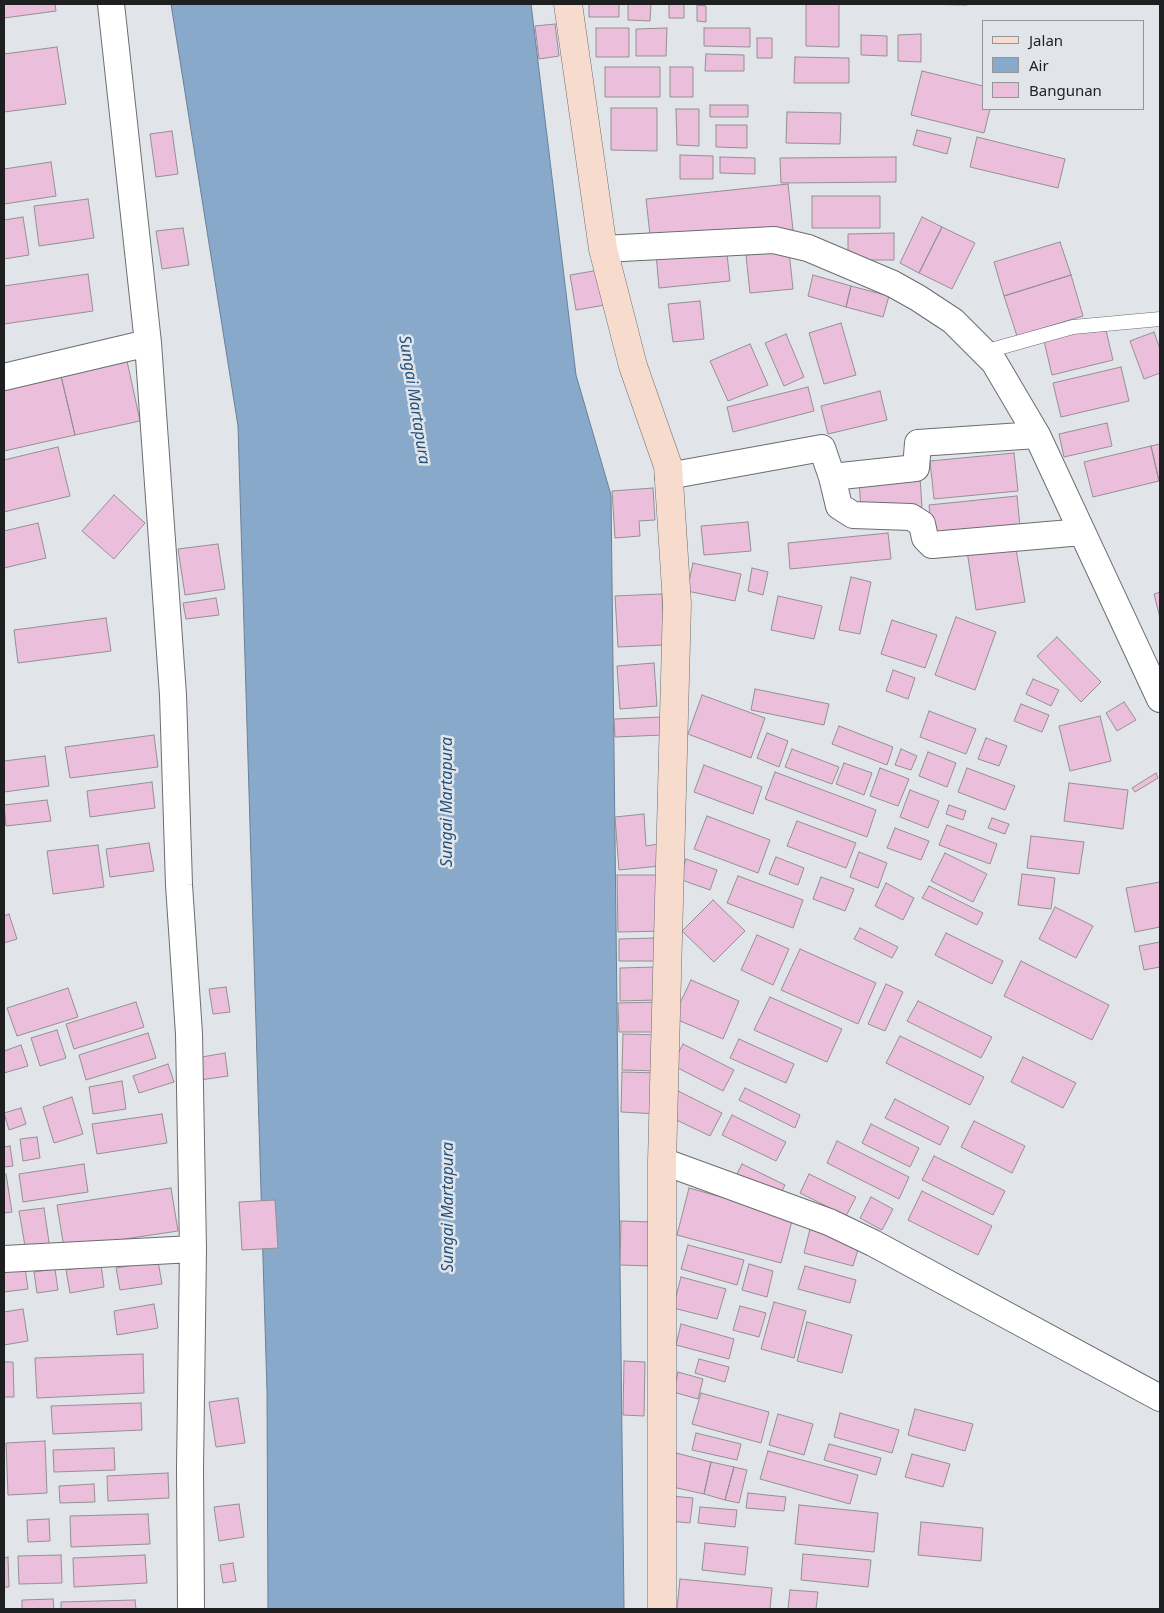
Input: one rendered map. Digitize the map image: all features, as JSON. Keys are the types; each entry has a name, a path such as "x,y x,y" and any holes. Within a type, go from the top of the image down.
{"street":[{"path":"111,4 148,343 173,695 179,885 188,1034 193,1249 190,1469 191,1609"},
{"path":"568,4 603,249 633,366 668,471 677,604 662,1161 662,1609"},
{"path":"603,249 774,240 808,248 894,284 953,321 994,362 1037,435 1160,699"},
{"path":"4,377 148,343"},
{"path":"832,477 916,468 918,442 1037,435"},
{"path":"668,471 822,448 839,506 853,515 912,517 922,524 925,538 932,545 1082,532"},
{"path":"662,1161 829,1222 882,1248 1160,1398"},
{"path":"4,1259 193,1249"}],"lane":[{"path":"984,352 1073,326 1160,319"}],"water":[{"name":"Sungai Martapura","path":"171,4 531,4 576,375 611,495 624,1609 268,1609 267,1391 238,426"}],"building":[{"path":"4,4 55,4 56,11 4,18"},
{"path":"589,4 619,4 619,17 589,17"},
{"path":"628,4 651,4 650,21 628,20"},
{"path":"669,4 684,4 684,18 669,18"},
{"path":"806,4 839,4 839,47 806,46"},
{"path":"918,4 967,4 967,5"},
{"path":"697,5 706,6 706,22 697,21"},
{"path":"555,24 559,56 539,59 535,26"},
{"path":"596,28 629,28 629,57 596,57"},
{"path":"667,28 666,56 636,56 636,29"},
{"path":"704,28 750,28 750,47 704,46"},
{"path":"921,34 921,62 898,61 898,35"},
{"path":"861,35 887,36 887,56 861,55"},
{"path":"757,38 772,38 772,58 757,58"},
{"path":"57,47 66,104 4,112 4,54"},
{"path":"706,54 744,55 744,71 705,71"},
{"path":"795,57 849,58 849,83 794,83"},
{"path":"605,67 660,67 660,97 605,97"},
{"path":"670,67 693,67 693,97 670,97"},
{"path":"922,71 982,86 982,110 990,110 984,133 911,115"},
{"path":"710,105 748,105 748,117 710,117"},
{"path":"611,108 657,108 657,151 611,150"},
{"path":"676,109 699,109 699,146 677,145"},
{"path":"787,112 841,113 840,144 786,143"},
{"path":"716,125 747,125 747,148 716,147"},
{"path":"917,130 951,138 947,154 913,145"},
{"path":"172,131 178,174 156,177 150,134"},
{"path":"977,137 1065,159 1058,188 970,167"},
{"path":"680,155 713,156 713,179 680,179"},
{"path":"720,157 755,158 755,174 720,173"},
{"path":"896,157 896,182 781,183 780,158"},
{"path":"51,162 56,196 4,204 4,169"},
{"path":"788,184 793,230 651,244 646,199"},
{"path":"812,196 880,196 880,228 812,228"},
{"path":"88,199 94,238 39,246 34,206"},
{"path":"23,217 29,255 4,259 4,220"},
{"path":"922,217 942,227 919,273 900,263"},
{"path":"942,227 975,243 952,289 919,273"},
{"path":"183,228 189,265 162,269 156,231"},
{"path":"894,233 894,260 848,260 848,234"},
{"path":"1060,242 1071,275 1004,296 994,262"},
{"path":"726,245 730,281 659,288 656,253"},
{"path":"789,251 793,289 750,293 746,255"},
{"path":"605,269 611,304 576,310 570,275"},
{"path":"88,274 93,311 4,324 4,286"},
{"path":"813,275 851,286 846,307 808,296"},
{"path":"1071,275 1083,316 1017,336 1004,296"},
{"path":"851,286 889,296 883,317 846,307"},
{"path":"700,301 704,339 673,342 668,304"},
{"path":"841,323 856,375 824,384 809,333"},
{"path":"1105,326 1113,360 1052,375 1044,341"},
{"path":"1154,332 1160,349 1160,373 1144,379 1130,341"},
{"path":"786,334 804,377 784,386 765,343"},
{"path":"750,344 768,385 728,401 710,361"},
{"path":"127,361 140,421 75,435 61,376"},
{"path":"1121,367 1129,401 1061,417 1053,383"},
{"path":"61,376 75,435 4,451 4,389"},
{"path":"808,387 814,411 733,432 727,407"},
{"path":"880,391 887,420 828,434 821,406"},
{"path":"1107,423 1112,446 1064,457 1059,434"},
{"path":"1160,444 1160,480 1159,481 1151,446"},
{"path":"1151,446 1159,481 1093,497 1084,462"},
{"path":"58,447 70,496 4,512 4,460"},
{"path":"1014,453 1018,491 934,499 930,461"},
{"path":"920,477 922,507 861,510 859,480"},
{"path":"653,488 655,520 639,521 640,536 615,538 612,491"},
{"path":"114,495 145,523 114,559 82,531"},
{"path":"1017,496 1020,526 932,535 929,505"},
{"path":"748,522 751,551 704,555 701,526"},
{"path":"38,523 46,558 4,568 4,531"},
{"path":"888,533 891,559 790,569 788,543"},
{"path":"1015,543 1025,602 976,610 967,551"},
{"path":"218,544 225,589 185,595 178,549"},
{"path":"693,563 741,574 735,601 687,591"},
{"path":"752,568 768,572 763,595 748,591"},
{"path":"851,577 871,582 860,634 839,630"},
{"path":"1160,592 1160,618 1154,594"},
{"path":"662,594 664,645 618,647 615,596"},
{"path":"778,596 822,606 814,639 771,630"},
{"path":"216,598 219,615 186,619 183,603"},
{"path":"956,617 996,632 975,690 935,675"},
{"path":"106,618 111,651 18,663 14,630"},
{"path":"892,620 937,635 925,668 881,654"},
{"path":"1057,637 1101,682 1081,702 1037,656"},
{"path":"654,663 657,706 620,709 617,666"},
{"path":"893,670 915,678 908,699 886,691"},
{"path":"1033,679 1059,690 1051,706 1026,694"},
{"path":"755,689 829,704 824,725 751,710"},
{"path":"702,695 765,718 751,758 688,734"},
{"path":"1124,702 1136,720 1117,731 1106,713"},
{"path":"1021,704 1049,715 1042,732 1014,721"},
{"path":"929,711 976,729 966,754 920,737"},
{"path":"1100,716 1111,761 1070,771 1059,726"},
{"path":"663,717 663,735 615,737 614,719"},
{"path":"839,726 893,747 887,765 832,744"},
{"path":"767,733 788,741 779,767 757,758"},
{"path":"154,735 158,767 70,778 65,747"},
{"path":"986,738 1007,746 999,766 978,759"},
{"path":"792,749 839,767 832,784 785,767"},
{"path":"901,749 917,756 911,770 895,765"},
{"path":"928,752 956,763 947,787 919,776"},
{"path":"45,756 49,786 4,792 4,761"},
{"path":"844,763 872,773 864,795 836,784"},
{"path":"704,765 762,787 753,814 694,792"},
{"path":"880,768 909,779 898,806 870,796"},
{"path":"967,768 1015,786 1005,810 958,792"},
{"path":"775,772 876,810 867,837 765,799"},
{"path":"1156,773 1158,778 1135,792 1132,788"},
{"path":"152,782 155,808 90,817 87,791"},
{"path":"1069,783 1128,790 1123,829 1064,821"},
{"path":"910,790 939,801 928,828 900,817"},
{"path":"47,800 51,821 6,826 4,805"},
{"path":"949,805 966,811 963,820 946,814"},
{"path":"644,814 646,846 658,844 660,866 619,870 615,817"},
{"path":"707,816 770,840 758,873 694,849"},
{"path":"992,818 1009,824 1005,834 988,828"},
{"path":"797,821 856,843 846,868 787,846"},
{"path":"947,825 997,844 990,864 939,845"},
{"path":"895,828 929,841 921,860 887,848"},
{"path":"1031,836 1084,842 1079,874 1027,868"},
{"path":"149,843 154,871 110,877 106,849"},
{"path":"98,845 104,887 53,894 47,851"},
{"path":"859,852 887,863 878,888 850,877"},
{"path":"945,853 987,874 973,902 931,881"},
{"path":"776,857 804,868 798,885 769,874"},
{"path":"686,859 717,870 710,890 679,879"},
{"path":"1022,874 1055,878 1051,909 1018,905"},
{"path":"617,875 663,875 664,931 618,932"},
{"path":"738,876 803,900 793,928 727,903"},
{"path":"821,877 854,889 845,911 813,899"},
{"path":"1160,882 1160,927 1135,932 1126,888"},
{"path":"886,883 914,898 903,920 875,906"},
{"path":"929,886 983,913 977,925 922,898"},
{"path":"713,900 745,931 714,962 682,931"},
{"path":"1055,907 1093,926 1076,958 1039,939"},
{"path":"9,914 17,939 4,943 4,916"},
{"path":"860,928 898,947 892,958 854,939"},
{"path":"946,933 1003,961 992,984 935,955"},
{"path":"757,935 789,949 773,985 741,970"},
{"path":"655,938 655,961 619,961 619,939"},
{"path":"1160,942 1160,967 1144,970 1139,946"},
{"path":"800,949 876,983 858,1024 781,990"},
{"path":"1021,961 1109,1005 1092,1040 1004,996"},
{"path":"656,967 656,1000 620,1001 620,968"},
{"path":"691,980 739,1001 723,1039 673,1018"},
{"path":"886,984 903,992 885,1031 868,1024"},
{"path":"226,987 230,1012 213,1014 209,989"},
{"path":"68,988 78,1017 17,1036 7,1008"},
{"path":"770,997 842,1029 827,1062 754,1030"},
{"path":"918,1001 992,1037 981,1058 907,1021"},
{"path":"136,1002 144,1027 74,1049 66,1024"},
{"path":"661,1002 662,1032 619,1032 618,1003"},
{"path":"57,1030 66,1058 40,1066 31,1038"},
{"path":"148,1033 156,1058 86,1080 79,1055"},
{"path":"623,1034 660,1035 659,1071 622,1070"},
{"path":"900,1036 984,1077 970,1105 886,1063"},
{"path":"739,1039 794,1064 786,1083 730,1058"},
{"path":"683,1044 734,1070 723,1091 672,1065"},
{"path":"21,1045 28,1066 4,1073 4,1051"},
{"path":"225,1053 228,1076 200,1080 196,1058"},
{"path":"1023,1057 1076,1083 1063,1108 1011,1082"},
{"path":"168,1064 174,1082 139,1093 133,1076"},
{"path":"622,1072 659,1073 658,1114 621,1112"},
{"path":"122,1081 126,1109 93,1114 89,1087"},
{"path":"745,1088 800,1115 795,1128 739,1100"},
{"path":"678,1091 722,1113 710,1136 666,1115"},
{"path":"72,1097 83,1134 54,1143 43,1107"},
{"path":"895,1099 949,1127 940,1145 885,1118"},
{"path":"21,1108 26,1124 9,1130 4,1113"},
{"path":"162,1114 167,1143 97,1154 92,1124"},
{"path":"732,1115 786,1142 776,1161 722,1135"},
{"path":"974,1121 1025,1146 1012,1173 961,1147"},
{"path":"871,1124 919,1148 910,1167 862,1143"},
{"path":"37,1137 40,1158 23,1161 20,1139"},
{"path":"837,1141 909,1177 899,1199 827,1163"},
{"path":"10,1146 13,1166 4,1167 4,1147"},
{"path":"934,1156 1005,1191 993,1215 922,1180"},
{"path":"84,1164 88,1192 23,1202 19,1174"},
{"path":"742,1164 785,1185 778,1199 735,1178"},
{"path":"4,1174 6,1174 12,1212 4,1213"},
{"path":"809,1174 856,1197 846,1216 800,1193"},
{"path":"171,1188 178,1231 64,1248 57,1205"},
{"path":"689,1188 793,1217 781,1263 677,1235"},
{"path":"922,1191 992,1226 978,1255 908,1220"},
{"path":"871,1197 893,1209 882,1230 860,1218"},
{"path":"275,1200 278,1248 242,1250 239,1202"},
{"path":"44,1208 50,1249 26,1252 19,1211"},
{"path":"621,1221 652,1222 652,1266 620,1265"},
{"path":"810,1229 860,1243 853,1266 804,1253"},
{"path":"688,1245 744,1260 737,1285 681,1269"},
{"path":"158,1261 162,1284 120,1290 116,1268"},
{"path":"749,1264 773,1271 767,1297 742,1290"},
{"path":"101,1265 104,1287 70,1293 66,1270"},
{"path":"805,1266 856,1280 850,1303 798,1289"},
{"path":"25,1267 28,1289 4,1292 4,1270"},
{"path":"55,1269 58,1290 37,1293 34,1272"},
{"path":"681,1277 726,1289 717,1319 673,1308"},
{"path":"774,1302 806,1311 794,1358 761,1349"},
{"path":"154,1304 158,1328 117,1335 114,1311"},
{"path":"740,1306 766,1313 759,1337 733,1330"},
{"path":"23,1309 28,1341 4,1345 4,1312"},
{"path":"807,1322 852,1335 842,1373 797,1361"},
{"path":"681,1324 734,1339 729,1359 676,1345"},
{"path":"143,1354 144,1393 37,1398 35,1358"},
{"path":"699,1359 729,1367 725,1382 695,1373"},
{"path":"624,1361 645,1362 644,1416 623,1415"},
{"path":"4,1362 13,1362 14,1397 4,1397"},
{"path":"678,1372 703,1379 698,1399 673,1392"},
{"path":"701,1393 769,1412 761,1443 692,1424"},
{"path":"238,1398 245,1443 216,1447 209,1402"},
{"path":"141,1403 142,1430 53,1434 51,1406"},
{"path":"915,1409 973,1424 965,1451 908,1435"},
{"path":"840,1413 899,1430 892,1453 834,1437"},
{"path":"778,1414 813,1424 804,1455 769,1445"},
{"path":"696,1433 741,1444 737,1460 692,1450"},
{"path":"45,1441 47,1493 8,1495 6,1443"},
{"path":"829,1444 881,1458 876,1475 824,1460"},
{"path":"114,1448 115,1470 54,1472 53,1450"},
{"path":"768,1451 858,1475 850,1504 760,1479"},
{"path":"676,1453 711,1462 704,1494 668,1486"},
{"path":"912,1454 950,1464 943,1487 905,1477"},
{"path":"711,1462 734,1467 725,1500 704,1494"},
{"path":"734,1467 747,1470 739,1503 725,1500"},
{"path":"168,1473 169,1498 108,1501 107,1476"},
{"path":"94,1484 95,1502 60,1503 59,1486"},
{"path":"748,1493 786,1497 784,1511 746,1508"},
{"path":"671,1496 693,1498 690,1523 669,1521"},
{"path":"239,1504 244,1537 219,1541 214,1507"},
{"path":"799,1505 878,1513 874,1552 795,1544"},
{"path":"700,1507 737,1510 735,1527 698,1523"},
{"path":"148,1514 150,1544 71,1547 70,1516"},
{"path":"49,1519 50,1541 28,1542 27,1520"},
{"path":"921,1522 983,1528 981,1561 918,1555"},
{"path":"705,1543 748,1547 745,1575 702,1570"},
{"path":"803,1554 871,1560 868,1587 801,1580"},
{"path":"61,1555 62,1583 19,1584 18,1556"},
{"path":"145,1555 147,1583 74,1587 73,1558"},
{"path":"8,1557 9,1587 4,1587 4,1558"},
{"path":"233,1563 236,1581 223,1583 220,1565"},
{"path":"680,1579 772,1588 770,1609 677,1609"},
{"path":"790,1590 818,1592 816,1609 788,1609"},
{"path":"53,1599 54,1609 22,1609 22,1600"},
{"path":"135,1600 136,1609 61,1609 61,1602"}]}
